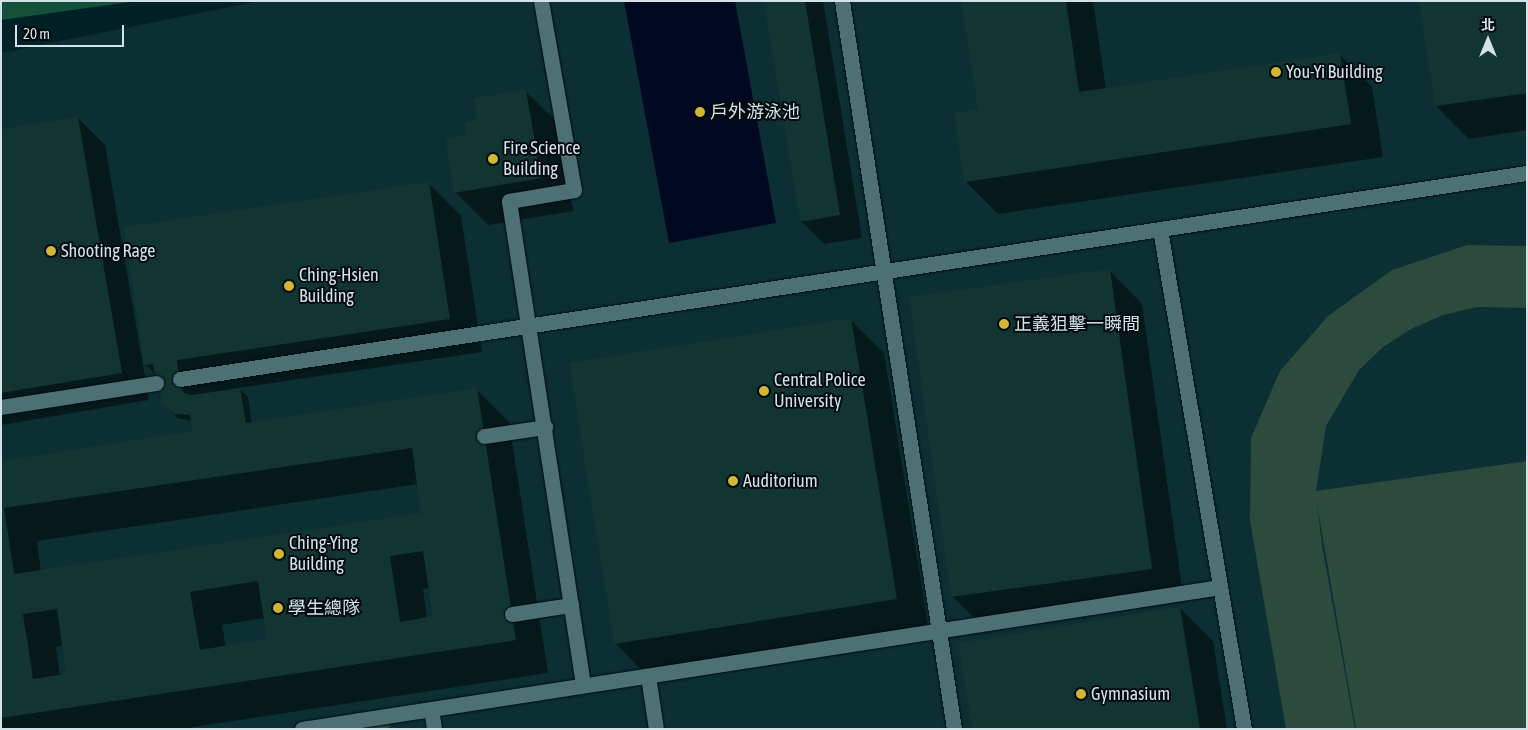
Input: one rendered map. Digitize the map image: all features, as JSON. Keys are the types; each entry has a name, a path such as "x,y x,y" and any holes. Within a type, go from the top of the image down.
{"lane":[{"path":"541,1 574,190 509,201 530,326 583,685"},
{"path":"842,1 954,729"},
{"path":"180,379 1527,173"},
{"path":"1160,229 1244,729"},
{"path":"1,407 156,383"},
{"path":"484,436 545,427"},
{"path":"302,729 1220,587"},
{"path":"512,614 571,605"},
{"path":"648,676 656,729"},
{"path":"431,709 434,729"}],"shaded area":[{"name":"Central Police University","path":"260,1 1527,1 1527,729 1,729 1,53"},
{"path":"1467,245 1527,246 1527,308 1477,307 1443,315 1411,329 1383,347 1359,370 1326,426 1316,491 1527,461 1527,729 1356,729 1317,504 1322,545 1355,729 1286,729 1250,521 1251,438 1280,371 1328,316 1392,270"},
{"path":"389,723 390,729 351,729"}],"green space":[{"path":"1,1 137,1 1,20"}],"water":[{"name":"戶外游泳池","path":"624,1 735,1 776,223 669,243"}],"building":[{"path":"764,1 805,1 840,215 800,222"},
{"name":"You-Yi Building","path":"961,1 1066,1 1079,92 1340,53 1351,124 964,182 954,113 978,109"},
{"path":"1419,1 1527,1 1527,93 1435,106"},
{"name":"Fire Science Building","path":"526,90 541,178 454,193 445,139 467,135 465,122 477,120 474,98"},
{"name":"Shooting Rage","path":"78,117 122,373 1,393 1,129"},
{"name":"Ching-Ying Building","path":"429,182 450,319 177,360 180,385 184,393 192,395 240,388 246,423 477,388 516,640 1,718 1,461 192,431 190,415 175,414 162,405 153,364 144,365 124,227","holes":["412,448 421,513 14,574 4,508","423,551 433,616 400,622 390,556","258,581 267,639 200,650 190,592","57,609 66,674 33,679 23,614"]},
{"path":"1110,269 1152,569 951,597 909,297"},
{"name":"Auditorium","path":"851,318 897,599 614,644 569,363"},
{"name":"Gymnasium","path":"1180,607 1200,729 972,729 958,643"}],"place":[{"name":"You-Yi Building","path":"1276,72"},
{"name":"戶外游泳池","path":"700,112"},
{"name":"Fire Science Building","path":"493,159"},
{"name":"Shooting Rage","path":"51,251"},
{"name":"Ching-Hsien Building","path":"289,286"},
{"name":"正義狙擊一瞬間","path":"1004,324"},
{"name":"Central Police University","path":"764,391"},
{"name":"Auditorium","path":"733,481"},
{"name":"Ching-Ying Building","path":"279,554"},
{"name":"學生總隊","path":"278,608"},
{"name":"Gymnasium","path":"1081,694"}]}
